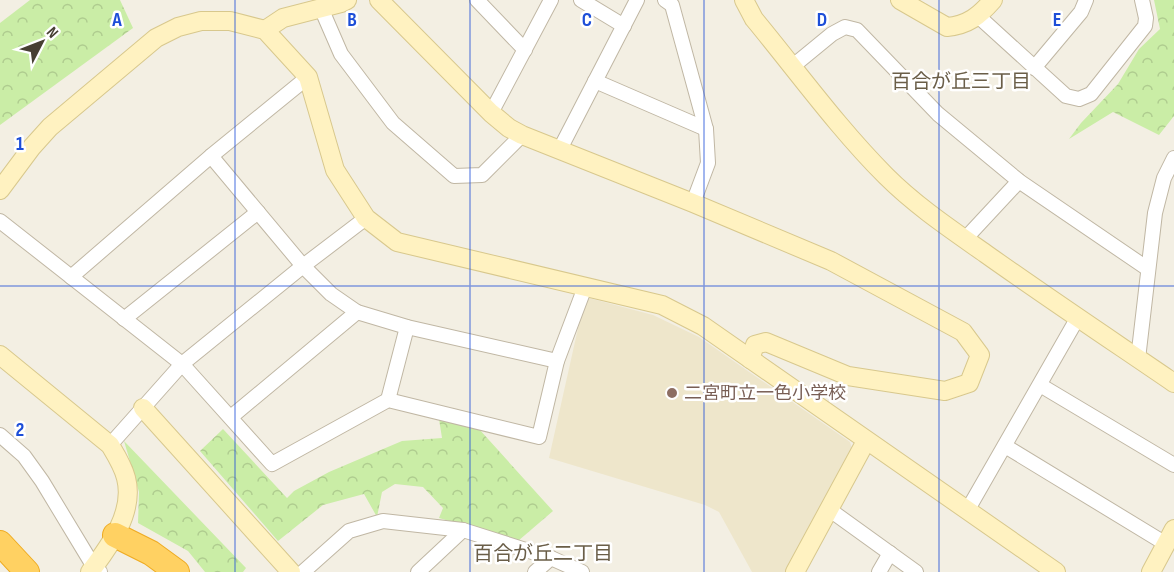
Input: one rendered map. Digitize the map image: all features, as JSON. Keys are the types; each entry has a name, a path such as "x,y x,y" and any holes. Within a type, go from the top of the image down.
{"highway":[{"path":"115,535 164,572"},
{"path":"115,535 151,553 177,572"},
{"path":"0,543 27,572"},
{"path":"0,567 5,572"}],"street":[{"path":"265,30 284,18 347,0"},
{"path":"379,0 508,128 559,151 693,202 831,261 963,332 980,355 969,383 945,391 848,376 766,342 754,345 750,359"},
{"path":"477,0 525,50"},
{"path":"491,113 551,0"},
{"path":"581,0 624,26"},
{"path":"559,151 637,0"},
{"path":"665,0 672,5 706,129 708,163 693,202"},
{"path":"744,0 754,19 886,176 926,211 1077,319 1174,383"},
{"path":"900,0 946,27 967,23 978,16 993,0"},
{"path":"1034,68 1081,12 1086,0"},
{"path":"978,16 1066,96 1079,99 1091,94 1145,26 1146,18 1142,0"},
{"path":"321,8 341,54 393,123 454,176 482,175 522,135"},
{"path":"0,190 50,127 156,38 178,27 216,20 230,21 265,30 308,77 335,170 366,218 397,242 662,305 703,326 1056,572"},
{"path":"793,66 832,33 845,27 856,30 938,114 1019,181 1148,269"},
{"path":"71,277 211,156 308,77"},
{"path":"595,81 706,129"},
{"path":"211,156 303,266 331,294 357,312 407,327 558,361"},
{"path":"1138,358 1155,213 1164,178 1174,158"},
{"path":"965,239 1019,181"},
{"path":"124,319 258,212"},
{"path":"110,445 182,364 366,218"},
{"path":"0,221 182,364 272,464 388,400 539,437 558,361 585,287"},
{"path":"231,417 357,312"},
{"path":"968,511 1077,319"},
{"path":"388,400 407,327"},
{"path":"0,355 110,445 121,463 127,488 125,511 115,535 94,570 42,481 24,456 0,435"},
{"path":"1040,386 1174,465"},
{"path":"143,408 291,572"},
{"path":"795,572 866,441"},
{"path":"1005,446 1170,536 1151,572"},
{"path":"830,510 916,572"},
{"path":"303,572 349,531 383,521 463,530 551,558 582,572"},
{"path":"418,572 463,530"},
{"path":"879,572 890,553"},
{"path":"535,572 551,558"}],"shaded area":[{"name":"二宮町立一色小学校","path":"585,297 653,315 699,337 850,442 853,452 787,572 752,572 719,512 705,505 549,458"}],"green space":[{"path":"30,0 120,0 133,28 0,125 0,23"},
{"path":"1154,0 1174,0 1174,116 1159,135 1113,112 1069,139 1118,84 1139,49 1160,29"},
{"path":"439,419 479,429 553,511 518,541 439,518 443,508 423,487 395,484 382,492 377,517 364,494 323,505 278,541 200,451 223,429 287,498 294,491 329,472 402,441 442,438"},
{"path":"124,441 246,568 243,572 205,572 188,551 138,523 139,492"}],"place":[{"name":"二宮町立一色小学校","path":"672,393"}],"district":[{"name":"百合が丘三丁目","path":"961,81"},
{"name":"百合が丘二丁目","path":"543,553"}]}
